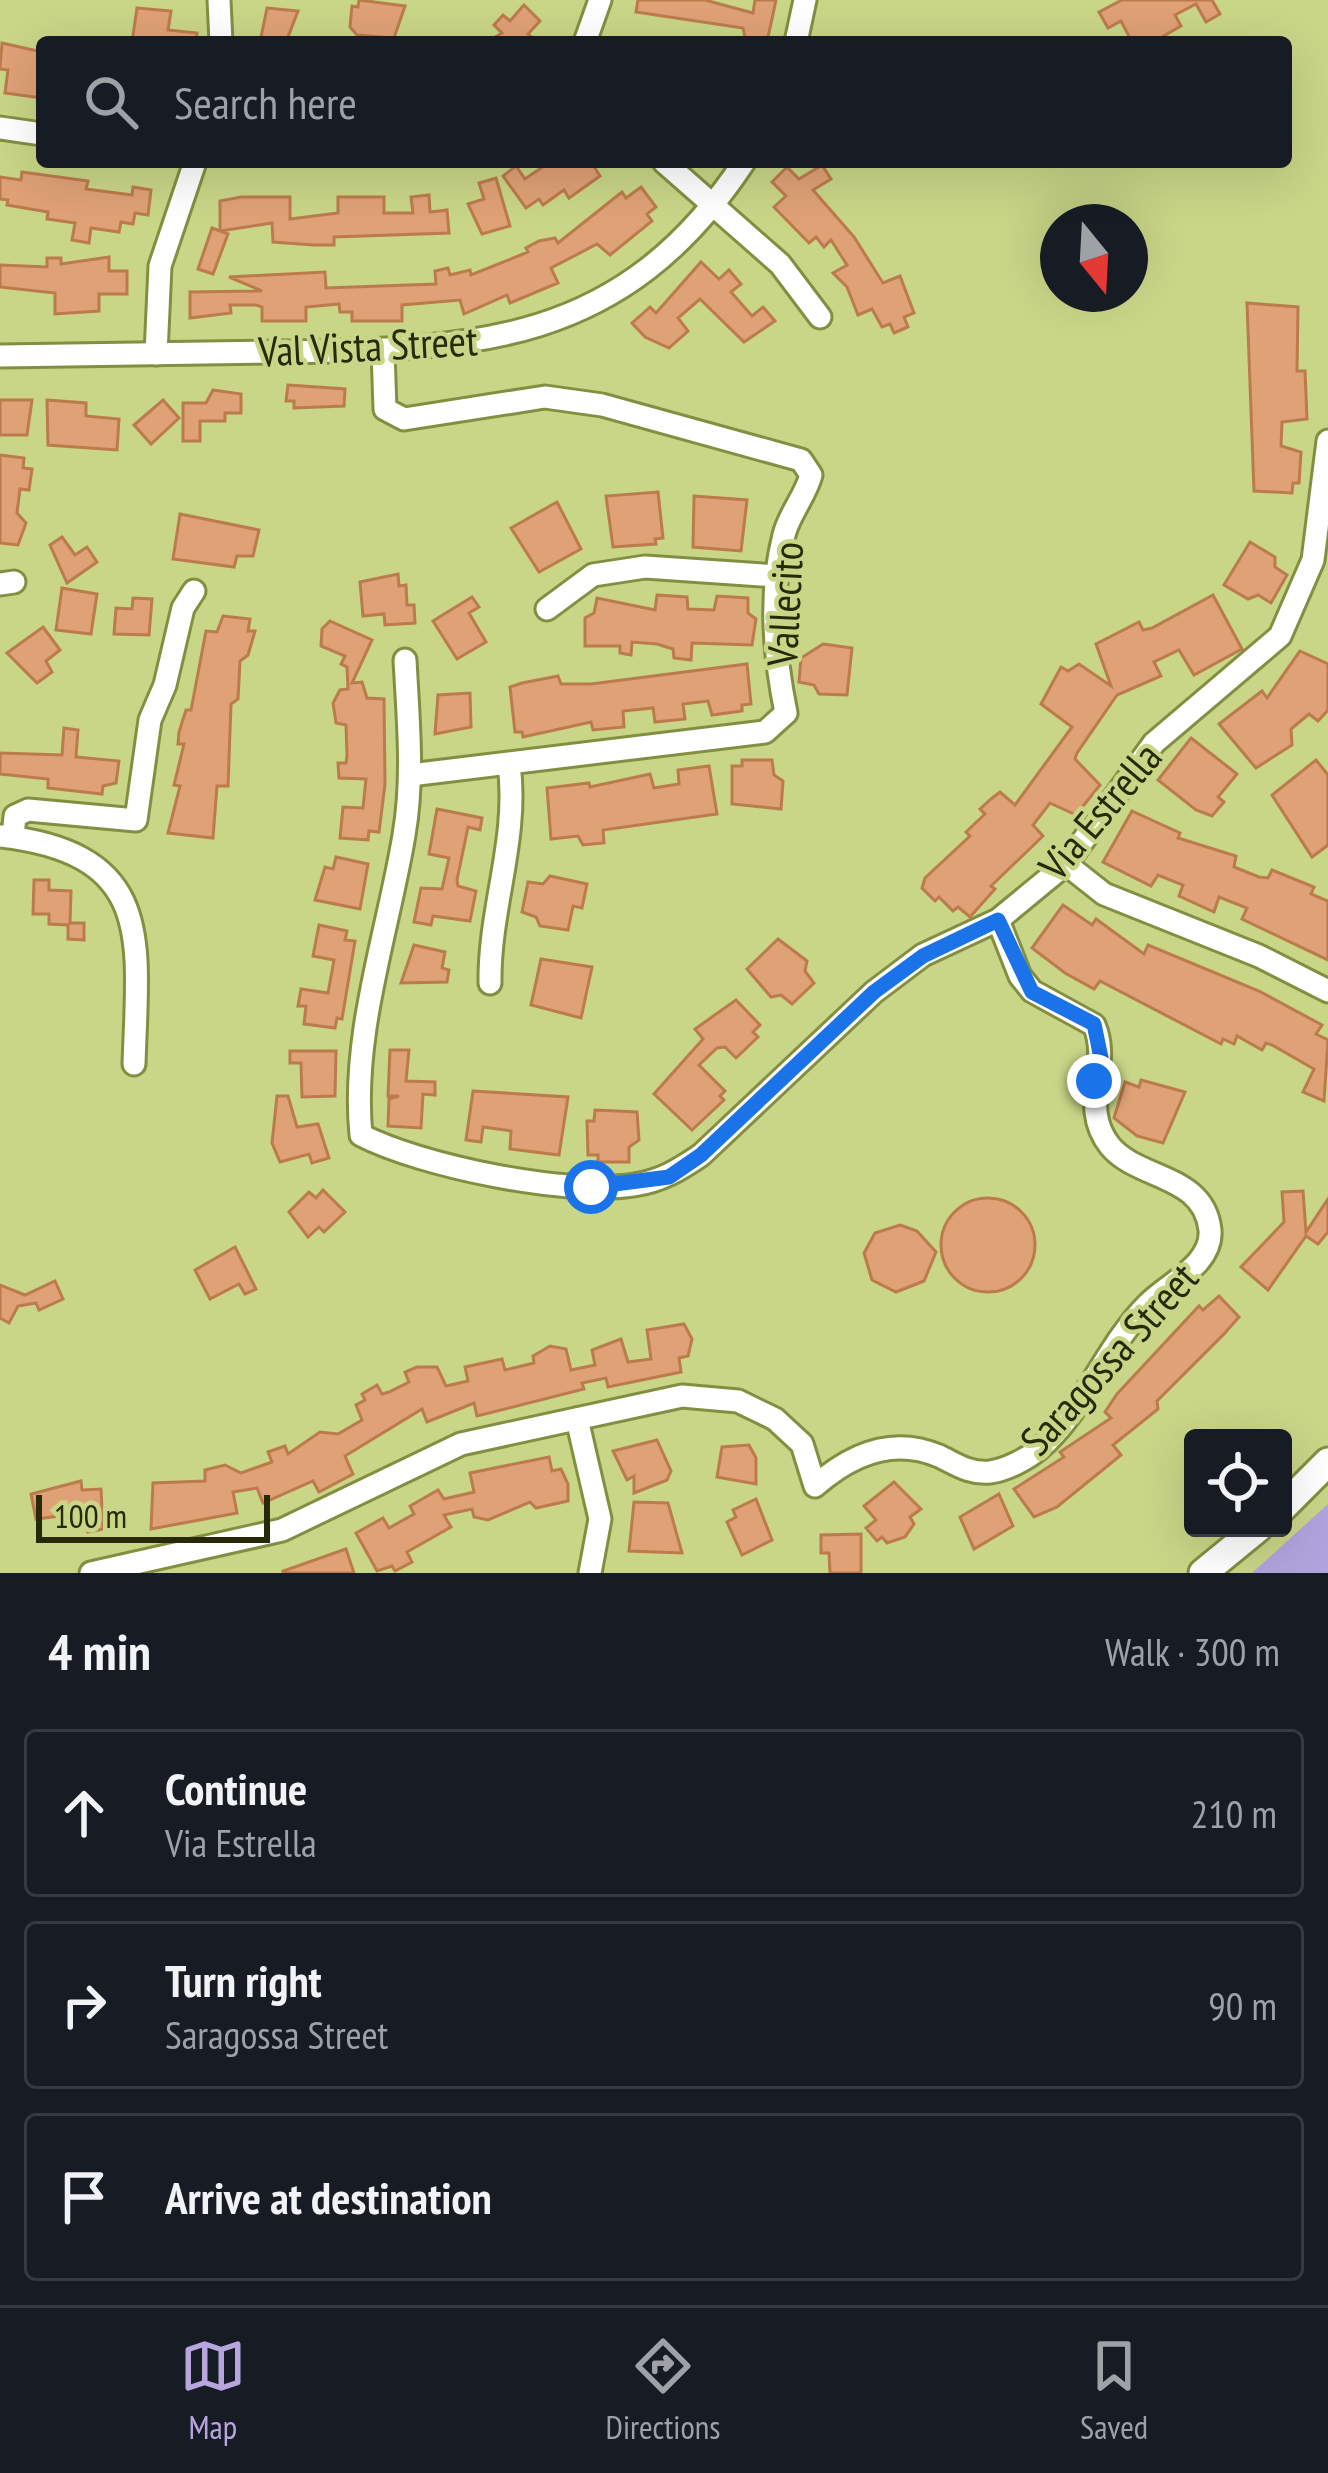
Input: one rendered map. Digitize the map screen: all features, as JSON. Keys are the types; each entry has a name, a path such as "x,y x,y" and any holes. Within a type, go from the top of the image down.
{"main road":[{"path":"1292,1498 1328,1462"},
{"path":"1203,1573 1247,1537"}],"street":[{"path":"219,0 221,36"},
{"path":"587,36 599,0"},
{"path":"797,36 805,0"},
{"path":"0,128 36,133"},
{"path":"156,354 160,266 193,168"},
{"path":"671,168 781,264 820,317"},
{"name":"Val Vista Street","path":"0,356 433,350 517,335 590,304 657,262 716,204 740,168"},
{"name":"Vallecito","path":"383,351 386,409 404,419 545,398 602,405 801,460 811,476 784,530 777,577 773,652 786,713 765,732 410,775"},
{"name":"Via Estrella","path":"410,775 405,831 366,1028 361,1135 387,1148 453,1167 591,1187 669,1177 701,1155 874,992 923,956 998,920 1066,864 1154,742 1280,636 1313,560 1328,440"},
{"path":"548,609 593,574 646,568 777,577"},
{"path":"134,1064 138,938 130,908 115,882 94,863 65,849 6,837 15,816 28,810 136,820 150,720 165,685 183,608 194,591"},
{"path":"405,660 410,775"},
{"path":"490,983 489,945 514,806 509,764"},
{"path":"1066,864 1104,894 1259,956 1328,992"},
{"name":"Saragossa Street","path":"92,1573 282,1530 350,1500 426,1456 682,1396 738,1401 775,1419 802,1444 815,1486 847,1458 896,1446 935,1454 963,1469 990,1472 1039,1449 1108,1363 1130,1324 1196,1264 1209,1246 1203,1209 1165,1174 1111,1147 1093,1103 1101,1058 1094,1024 1032,992 998,920"},
{"path":"577,1419 600,1519 590,1573"}],"shaded area":[{"path":"1328,1504 1328,1573 1252,1573 1292,1537"}],"building":[{"path":"359,0 405,6 395,36 357,35 350,27 352,6 358,7"},
{"path":"638,0 705,0 753,13 755,0 776,0 768,36 745,36 743,28 636,12"},
{"path":"1122,0 1212,0 1220,14 1206,22 1196,4 1175,15 1181,26 1164,36 1129,36 1121,21 1108,28 1099,12"},
{"path":"524,5 540,21 530,36 497,36 502,33 494,25 503,15 510,21"},
{"path":"137,8 171,11 168,30 197,33 197,36 133,36"},
{"path":"267,8 298,11 288,36 261,36"},
{"path":"2,43 36,51 36,97 5,93 8,70 0,69"},
{"path":"517,168 525,179 541,168 595,168 600,176 569,198 564,190 543,205 539,199 526,208 503,176"},
{"path":"786,168 799,179 824,168 831,179 813,190 854,237 883,283 900,276 914,313 904,317 908,327 894,333 890,324 882,327 872,309 858,315 847,287 833,273 847,265 831,240 824,247 816,237 809,243 774,207 786,196 772,182"},
{"path":"22,172 88,181 86,189 132,195 133,187 151,190 148,215 135,213 133,224 121,222 119,232 91,228 89,243 72,240 75,223 47,219 48,212 7,205 8,200 0,199 0,177 21,180"},
{"path":"496,178 510,226 482,234 468,204 484,199 479,183"},
{"path":"641,187 656,207 647,214 652,221 610,255 597,244 551,268 558,283 510,303 507,295 464,314 460,300 402,305 402,321 352,321 352,312 340,312 339,304 306,307 306,321 262,321 262,307 256,305 230,305 231,313 190,318 190,292 262,291 229,277 325,272 326,288 436,284 435,271 448,268 450,275 470,270 471,275 528,252 526,248 539,241 555,238 558,243 622,192 626,198"},
{"path":"429,195 430,212 447,210 449,233 334,237 334,245 314,245 273,242 272,223 220,231 220,201 241,197 290,197 290,219 338,213 338,197 384,197 384,213 413,213 411,197"},
{"path":"212,228 228,234 213,274 198,269"},
{"path":"109,257 109,271 127,271 127,294 99,294 99,311 55,314 55,293 0,287 0,265 47,267 47,258 61,258 61,264"},
{"path":"701,262 719,279 729,270 741,284 731,292 752,316 763,307 775,321 744,342 700,299 678,318 688,331 669,348 645,337 632,323 650,307 656,313"},
{"path":"1247,303 1298,307 1297,371 1305,371 1307,419 1282,422 1281,446 1301,452 1299,483 1293,483 1292,493 1254,491"},
{"path":"288,385 345,389 344,406 294,408 294,401 286,401"},
{"path":"213,390 241,394 241,413 225,413 225,421 200,421 200,441 183,441 183,403 206,403"},
{"path":"0,400 32,400 27,435 0,435"},
{"path":"47,400 86,403 86,416 119,419 117,450 48,445"},
{"path":"163,400 179,418 151,444 134,425"},
{"path":"0,455 24,458 23,468 32,469 29,490 20,489 17,513 26,523 18,545 0,543"},
{"path":"658,492 663,538 655,539 656,544 613,547 606,496"},
{"path":"694,496 747,500 741,551 693,547"},
{"path":"557,502 581,549 539,572 511,528"},
{"path":"180,514 259,530 253,556 237,556 234,567 173,559"},
{"path":"62,537 75,555 87,547 97,562 67,583 50,545"},
{"path":"1250,542 1275,557 1275,567 1287,575 1271,603 1258,595 1248,599 1224,585"},
{"path":"398,574 399,586 406,585 407,605 414,605 415,623 385,625 384,614 363,616 360,582"},
{"path":"62,588 97,594 91,634 56,630"},
{"path":"657,595 687,597 688,609 714,610 717,596 748,598 748,613 756,619 752,645 692,643 691,660 674,658 673,649 657,644 632,642 631,655 620,653 620,646 585,646 585,618 594,613 597,598 655,610"},
{"path":"1213,595 1242,649 1194,675 1179,650 1154,662 1161,676 1117,695 1077,753 1075,759 1100,785 1076,815 1050,803 1033,825 1043,836 991,886 995,889 970,917 958,907 953,911 939,897 935,901 922,888 925,878 970,836 966,832 985,814 980,809 991,799 1000,792 1015,805 1072,727 1041,704 1061,667 1068,671 1079,664 1111,686 1096,644 1139,622 1143,630 1152,628"},
{"path":"472,597 479,607 469,613 486,642 457,659 433,621"},
{"path":"133,598 152,599 149,635 114,634 116,608 132,609"},
{"path":"223,616 250,619 248,631 255,631 248,655 240,661 238,699 231,704 228,786 217,786 213,838 168,833 180,786 174,785 184,744 178,744 179,732 186,710 191,710 206,631 217,632"},
{"path":"330,621 372,640 352,683 362,682 367,698 384,699 385,784 379,832 369,831 368,840 340,838 343,807 363,808 366,779 339,778 338,763 346,763 347,756 346,725 336,723 333,703 340,690 348,689 347,667 341,664 345,656 321,646 322,629"},
{"path":"43,627 60,650 46,661 52,672 37,683 7,653"},
{"path":"823,644 852,648 847,695 819,694 814,685 799,682 801,658"},
{"path":"1300,651 1328,664 1328,710 1318,721 1309,714 1291,729 1292,745 1256,768 1219,724 1262,691 1267,698"},
{"path":"747,664 751,704 742,705 742,711 712,715 708,701 683,704 685,719 655,722 653,708 623,711 624,727 593,730 591,722 523,737 522,732 515,732 510,687 522,683 558,676 561,684 591,684"},
{"path":"470,693 471,727 435,734 438,695"},
{"path":"64,728 78,730 76,757 119,761 116,783 103,786 102,794 48,788 48,779 0,774 0,753 62,755"},
{"path":"1191,738 1237,774 1218,797 1224,802 1212,816 1196,810 1158,780"},
{"path":"742,760 772,760 774,775 783,781 781,809 732,804 732,766 742,766"},
{"path":"1316,760 1328,775 1328,845 1312,857 1272,795"},
{"path":"709,766 717,814 603,830 604,843 583,845 578,836 551,839 547,788 589,783 590,787 650,774 654,788 679,784 678,770"},
{"path":"437,809 482,818 480,830 468,827 457,880 458,886 476,891 470,921 433,916 431,925 414,922 421,888 442,889 449,858 429,854"},
{"path":"1132,811 1180,833 1178,838 1236,856 1234,867 1268,878 1272,870 1314,887 1311,894 1328,901 1328,960 1242,919 1247,908 1219,897 1214,912 1179,896 1183,885 1158,875 1151,886 1103,862"},
{"path":"336,857 368,864 360,909 315,900 325,867 333,869"},
{"path":"550,876 587,884 582,908 573,906 568,930 540,926 536,917 522,912 528,882 543,884"},
{"path":"34,880 49,880 49,890 71,891 70,923 84,923 84,940 68,939 68,925 49,924 49,914 33,914"},
{"path":"1063,905 1092,925 1096,919 1144,954 1148,945 1259,991 1322,1025 1316,1034 1328,1040 1324,1101 1303,1092 1314,1069 1272,1045 1266,1043 1262,1050 1237,1036 1234,1044 1223,1039 1221,1044 1100,981 1094,989 1065,973 1032,948"},
{"path":"319,925 347,931 345,940 355,941 342,1019 337,1018 335,1028 304,1024 306,1006 298,1006 301,989 328,993 334,960 313,956"},
{"path":"778,939 807,961 805,971 814,983 792,1004 781,995 771,997 747,969"},
{"path":"414,945 445,952 442,968 449,970 447,982 401,983"},
{"path":"541,959 592,967 581,1018 531,1005"},
{"path":"736,1000 760,1025 753,1032 758,1037 736,1058 725,1047 717,1048 699,1065 725,1091 720,1096 724,1100 692,1130 654,1094 703,1039 695,1029"},
{"path":"390,1050 409,1050 406,1081 435,1082 435,1095 423,1094 421,1128 388,1126 389,1099 399,1096 388,1096"},
{"path":"290,1051 336,1051 335,1096 302,1097 301,1063 290,1063"},
{"path":"1141,1080 1185,1092 1163,1143 1137,1136 1114,1118 1125,1082 1139,1087"},
{"path":"473,1091 568,1097 559,1155 510,1149 511,1131 483,1127 481,1142 466,1140"},
{"path":"277,1096 288,1096 297,1127 318,1124 329,1158 312,1163 309,1154 280,1162 272,1143"},
{"path":"595,1110 637,1112 639,1140 629,1147 629,1162 598,1162 598,1155 588,1155 587,1121 594,1121"},
{"path":"323,1190 345,1212 324,1232 319,1227 308,1237 289,1212 309,1192 316,1198"},
{"path":"1303,1191 1306,1232 1328,1199 1328,1232 1318,1244 1306,1236 1268,1290 1241,1267 1284,1222 1282,1192"},
{"path":"988,1198 1021,1212 1035,1245 1021,1278 988,1292 955,1278 941,1245 955,1212"},
{"path":"900,1225 917,1231 936,1252 924,1281 896,1292 872,1280 864,1253 875,1233"},
{"path":"235,1247 256,1289 245,1294 239,1284 210,1299 195,1270"},
{"path":"55,1281 63,1299 39,1310 36,1303 18,1306 9,1323 0,1318 0,1285 25,1295"},
{"path":"1219,1296 1239,1317 1157,1401 1158,1409 1113,1445 1121,1455 1057,1507 1034,1517 1014,1489 1064,1457 1060,1452 1111,1418 1105,1412 1117,1394 1199,1306 1203,1310"},
{"path":"684,1324 692,1339 688,1356 679,1358 681,1372 608,1387 606,1378 582,1383 584,1389 477,1416 474,1403 427,1422 422,1409 345,1456 353,1474 319,1492 313,1481 263,1503 257,1488 233,1492 237,1513 151,1529 153,1483 205,1481 205,1470 225,1465 241,1473 272,1462 268,1452 285,1446 288,1454 320,1432 338,1434 362,1420 356,1405 365,1400 362,1394 377,1385 382,1394 389,1392 409,1382 405,1372 417,1367 437,1367 446,1386 468,1381 465,1367 502,1359 505,1370 534,1363 533,1356 550,1346 566,1349 571,1370 595,1365 592,1350 621,1339 628,1362 651,1359 647,1330"},
{"path":"657,1440 671,1471 667,1480 634,1493 634,1476 627,1480 613,1451"},
{"path":"749,1445 756,1458 756,1484 717,1477 722,1447"},
{"path":"549,1457 552,1471 561,1469 568,1484 568,1501 536,1508 530,1502 488,1520 474,1517 472,1509 444,1515 451,1527 407,1552 412,1562 395,1571 392,1566 377,1571 356,1533 383,1518 389,1528 414,1514 410,1506 438,1490 444,1499 474,1492 470,1473"},
{"path":"81,1481 82,1490 101,1489 103,1529 88,1532 84,1513 36,1519 31,1494"},
{"path":"894,1482 921,1509 910,1517 914,1524 905,1537 877,1541 866,1528 876,1520 864,1506"},
{"path":"999,1494 1013,1526 974,1549 960,1517"},
{"path":"756,1499 772,1540 742,1555 727,1522 736,1517 733,1510"},
{"path":"634,1502 668,1503 682,1553 629,1551"},
{"path":"861,1534 861,1573 830,1573 829,1553 821,1553 821,1535"},
{"path":"346,1549 354,1573 283,1573 283,1571"}],"route":[{"path":"591,1187 631,1186 669,1177 701,1155 874,992 923,956 998,920 1020,976 1032,992 1094,1024 1101,1058 1094,1081"}]}
